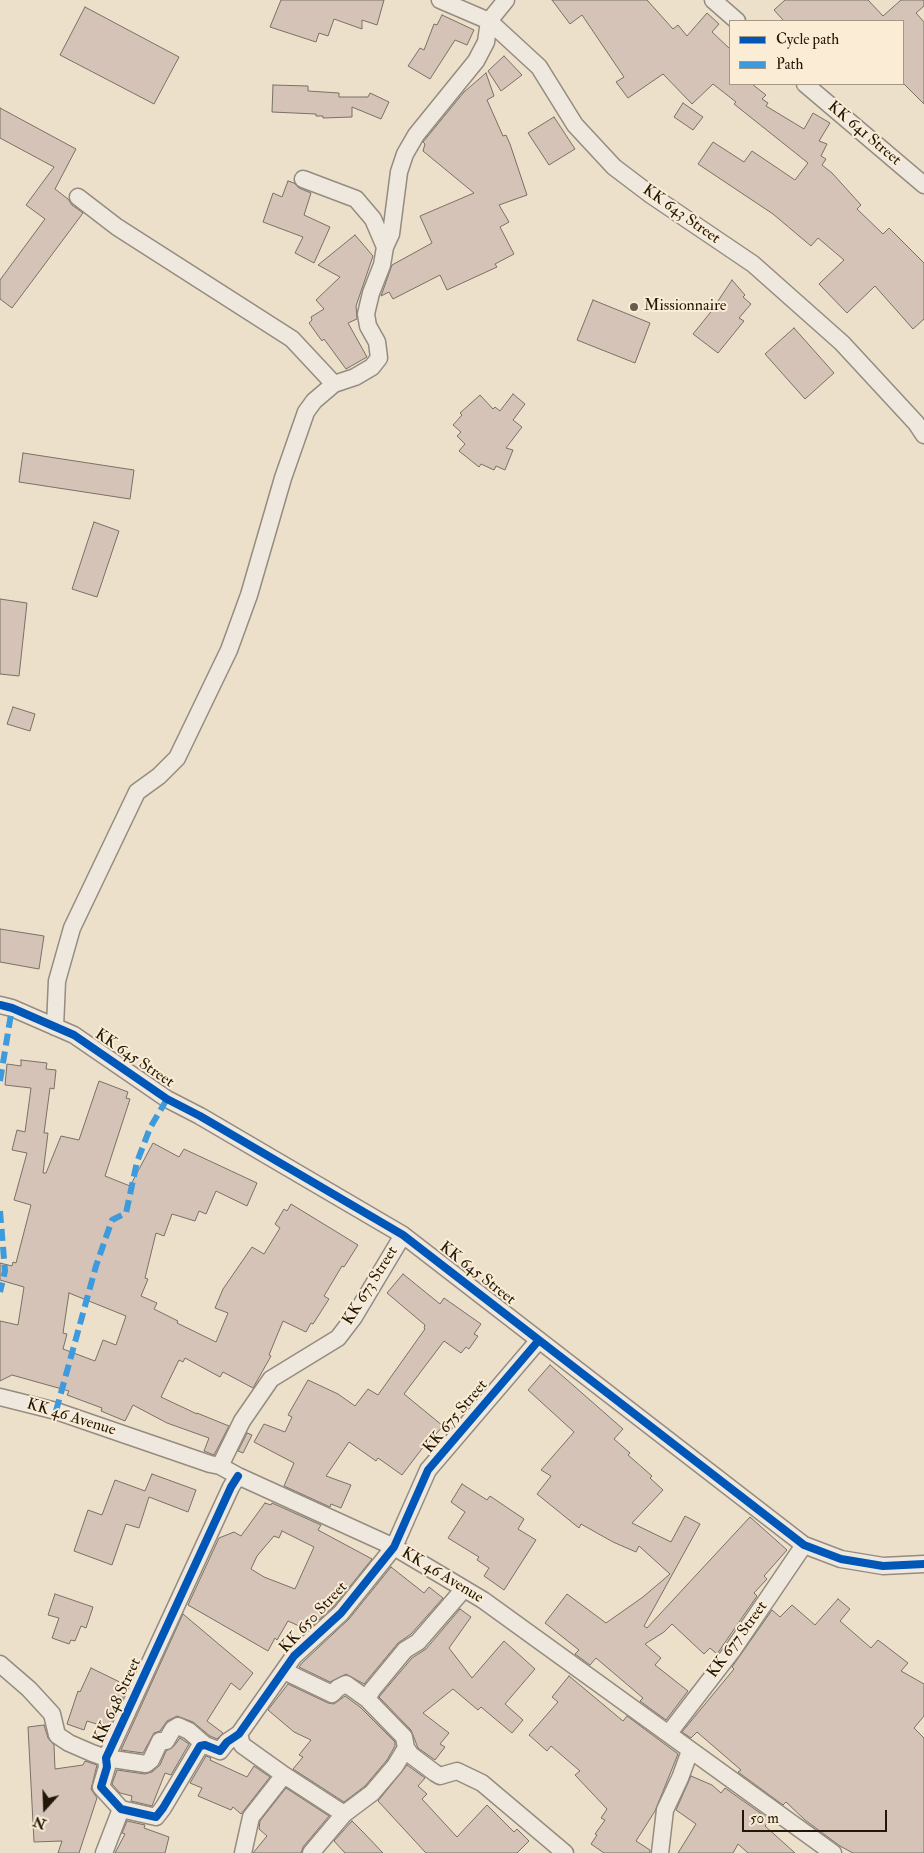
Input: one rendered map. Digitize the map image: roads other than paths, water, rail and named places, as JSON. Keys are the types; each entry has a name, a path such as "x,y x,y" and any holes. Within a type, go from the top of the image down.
{"street":[{"name":"KK 643 Street","path":"440,0 489,21 538,67 575,124 614,166 651,195 753,264 842,343 916,423 924,435"},
{"path":"55,1027 57,981 72,928 137,792 159,776 178,758 229,650 249,595 283,478 306,412 314,400 334,384 355,378 372,367 379,358 377,342 368,326 366,314 371,293 382,265 385,247 391,234 399,172 404,154 416,135 476,61 486,42 489,21 506,0"},
{"path":"713,0 736,20"},
{"name":"KK 641 Street","path":"806,85 924,185"},
{"path":"303,179 356,198 373,219 385,247"},
{"path":"78,197 117,227 292,339 334,384"},
{"name":"KK 645 Street","path":"0,1006 12,1008 74,1035 167,1098 208,1120 403,1235 804,1545 841,1559 883,1566 924,1564"},
{"name":"KK 673 Street","path":"220,1466 242,1421 271,1379 338,1338 354,1317 403,1235"},
{"name":"KK 675 Street","path":"394,1547 428,1470 539,1340"},
{"name":"KK 46 Avenue","path":"0,1397 56,1411 220,1466 394,1547 463,1590 483,1600 833,1853"},
{"name":"KK 648 Street","path":"121,1809 101,1787 107,1767 106,1758 231,1487 238,1476"},
{"name":"KK 677 Street","path":"668,1733 732,1650 804,1545"},
{"name":"KK 650 Street","path":"239,1734 294,1656 341,1613 394,1547"},
{"path":"367,1699 372,1690 405,1650 418,1642 463,1590"},
{"path":"0,1664 29,1689 52,1714 57,1735 69,1743 106,1758 146,1764 151,1760 160,1742 166,1741 173,1729 178,1726 189,1731 205,1744 220,1751 227,1742 239,1734 242,1745 344,1814"},
{"path":"284,1671 332,1694 346,1684 367,1699 404,1737 406,1748 411,1755 440,1776 457,1772 482,1783 566,1853"},
{"path":"104,1853 121,1809 156,1817 200,1746 205,1744"},
{"path":"310,1853 344,1814 372,1793 395,1766 406,1748"},
{"path":"660,1853 665,1810 680,1778 690,1750"},
{"path":"243,1853 251,1817 284,1775"}],"place":[{"name":"Missionnaire","path":"634,307"}]}
